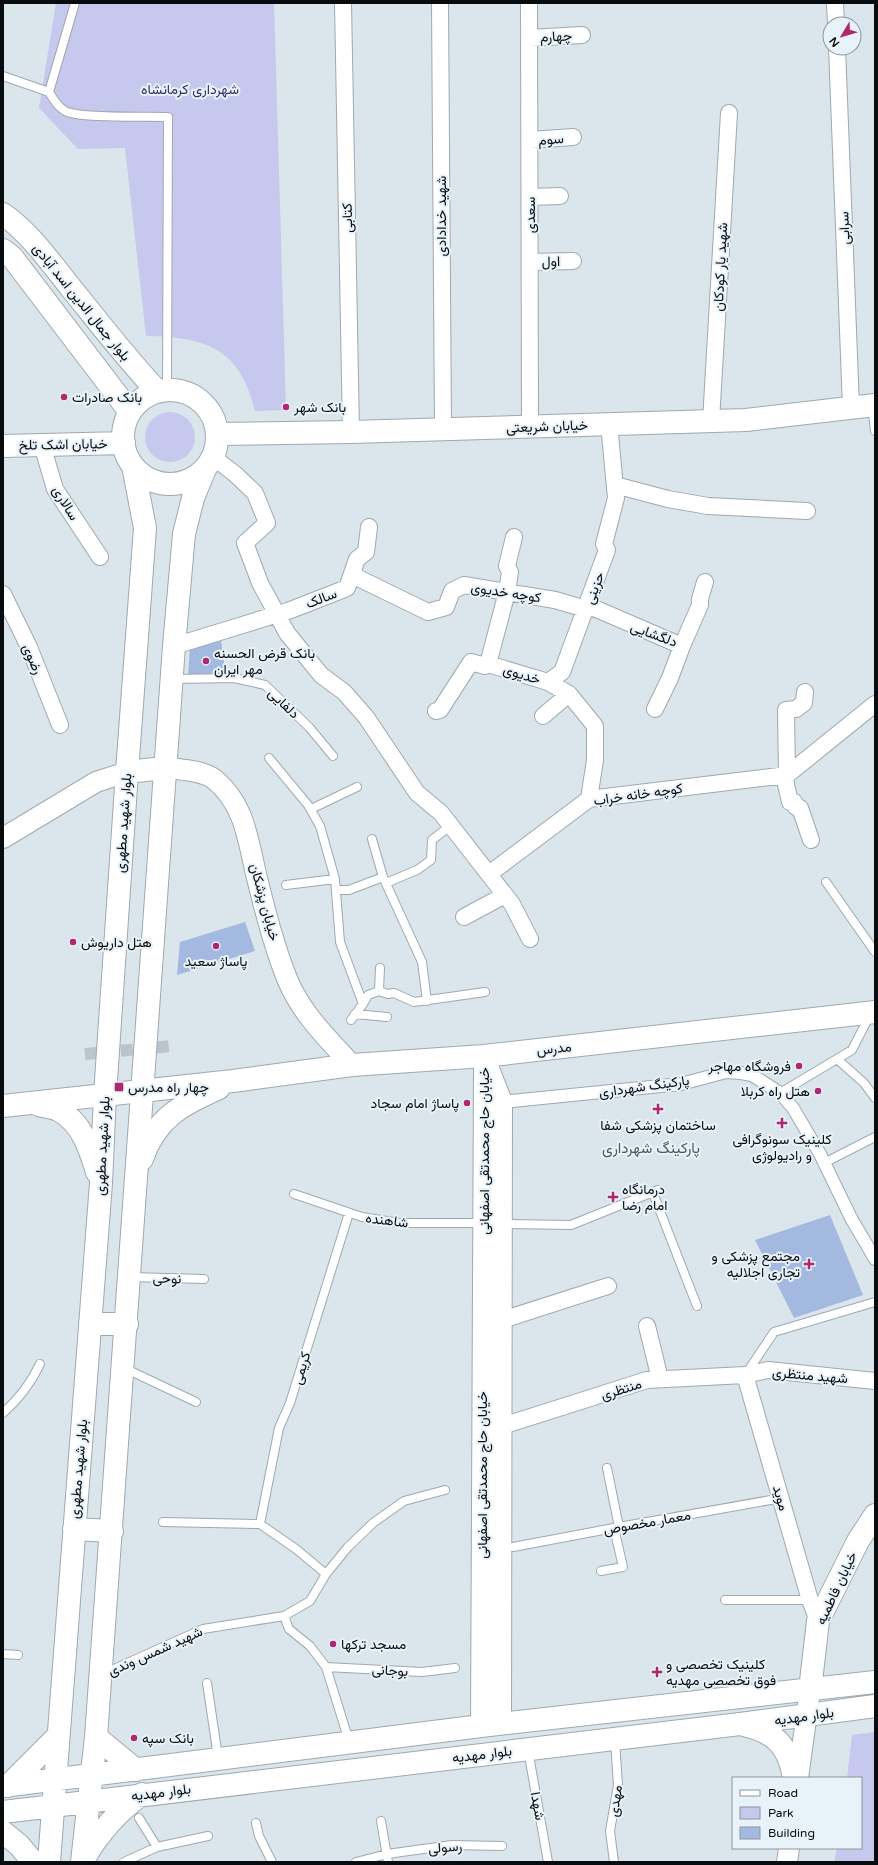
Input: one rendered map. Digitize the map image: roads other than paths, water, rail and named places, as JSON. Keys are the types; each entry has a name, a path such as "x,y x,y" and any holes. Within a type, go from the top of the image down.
{"main road":[{"name":"بلوار جمال الدین اسد آبادی","path":"3,214 22,229 38,247 128,359 163,391"},
{"name":"بلوار جمال الدین اسد آبادی","path":"3,250 12,257 130,412"},
{"path":"83,1862 96,1737 112,1531 164,768 184,534 193,498 209,463 216,446 217,434 214,419 206,407 195,397 182,391 163,391 138,403 130,412 123,432 124,444 127,455 133,466 145,477 160,483 177,484 192,479 209,463"},
{"name":"خیابان شریعتی","path":"217,434 351,432 746,420 866,406"},
{"name":"خیابان اشک تلخ","path":"3,446 124,444"},
{"name":"بلوار شهید مطهری","path":"49,1862 101,1183 105,1095 126,772 145,528 133,466"},
{"path":"126,772 164,768"},
{"name":"مدرس","path":"3,1106 233,1081 352,1065 484,1056 873,1012"},
{"path":"137,1174 145,1150 160,1125 174,1111 233,1081"},
{"path":"30,1103 59,1110 75,1123 88,1145 101,1183"},
{"path":"90,1324 127,1324"},
{"name":"خیابان فاطمیه","path":"805,1686 818,1621 858,1541 875,1515"},
{"path":"74,1529 112,1531"},
{"name":"بلوار مهدیه","path":"5,1786 350,1742 491,1715 805,1686 875,1682"},
{"name":"بلوار مهدیه","path":"3,1812 142,1794 740,1724 875,1706"},
{"path":"740,1724 765,1731 778,1741 790,1758 794,1777"},
{"path":"5,1786 58,1736"},
{"path":"96,1737 136,1770"},
{"path":"83,1862 106,1826 124,1808 142,1794"},
{"path":"3,1832 19,1845 33,1862"}],"street":[{"name":"کتابی","path":"343,3 351,432"},
{"name":"شهید خدادادی","path":"440,3 443,429"},
{"name":"سعدی","path":"529,3 530,427"},
{"path":"835,3 836,16"},
{"name":"چهارم","path":"530,38 582,35"},
{"name":"سرابی","path":"838,56 866,406"},
{"name":"شهید یار کودکان","path":"711,421 729,113"},
{"name":"سوم","path":"530,140 573,137"},
{"path":"530,197 560,196"},
{"name":"اول","path":"530,262 573,261"},
{"name":"حزینی","path":"548,682 562,672 607,550 604,544 616,498 609,424"},
{"name":"سالاری","path":"42,445 55,489 100,557"},
{"path":"209,463 235,474 255,493 267,523 245,543 260,583 287,633 321,675 344,692 366,716 417,793 441,813 512,904 530,939"},
{"path":"615,485 668,499 708,506 807,511"},
{"name":"سالک","path":"174,646 276,614 347,588 357,559 366,552 369,527"},
{"name":"خدیوی","path":"514,537 507,566 510,572 507,592 488,664 548,682 569,694 595,726 595,760 589,799"},
{"name":"کوچه خدیوی","path":"352,575 428,612 446,607 452,591 464,585 555,600 586,609"},
{"name":"دلگشایی","path":"586,609 594,608 682,646 700,605 700,599 705,582"},
{"name":"رضوی","path":"3,594 29,647 60,725"},
{"path":"655,709 670,678 682,646"},
{"path":"436,711 440,710 446,702 471,662 485,666 488,664"},
{"path":"805,692 804,703 796,709 786,710 787,775 785,780 790,802 794,802 796,806 800,808 811,840"},
{"path":"543,716 569,694"},
{"path":"787,775 875,704"},
{"name":"خیابان پزشکان","path":"164,768 189,770 213,778 239,809 247,828 261,895 288,982 308,1017 352,1065"},
{"path":"3,838 96,782 126,772"},
{"name":"کوچه خانه خراب","path":"489,874 589,799 787,775"},
{"path":"464,917 505,895"},
{"name":"خیابان حاج محمدتقی اصفهانی","path":"484,1056 502,1102 493,1224 491,1715"},
{"name":"خیابان حاج محمدتقی اصفهانی","path":"484,1056 493,1224 502,1320 502,1426 491,1715"},
{"name":"پارکینگ شهرداری","path":"502,1102 681,1084 726,1072 752,1075 780,1093 793,1108 824,1163 851,1218 875,1259"},
{"path":"502,1320 608,1286"},
{"path":"647,1326 660,1380"},
{"name":"شهید منتظری","path":"745,1375 768,1370 875,1381"},
{"name":"منتظری","path":"502,1426 647,1380 745,1375"},
{"name":"موید","path":"745,1375 782,1498 810,1600 818,1621"},
{"path":"798,1777 808,1715 805,1686"},
{"path":"787,1862 789,1849"}],"lane":[{"path":"49,92 75,3"},
{"path":"3,76 49,92 55,102 65,111 82,115 168,117 163,391"},
{"path":"866,406 875,431"},
{"name":"دلفایی","path":"171,679 234,678 265,685 309,728 333,756"},
{"path":"269,758 311,809 320,826 335,879 340,942 363,1004"},
{"path":"311,809 357,787"},
{"path":"336,890 349,890 417,870 431,860 432,840 451,825"},
{"path":"372,839 384,880 422,962 427,1001"},
{"path":"286,885 335,879"},
{"path":"826,882 875,952"},
{"path":"379,990 380,968"},
{"path":"387,1017 353,1017 368,995 379,990 388,994 394,993 414,1002 485,992"},
{"path":"780,1093 852,1050 873,1012"},
{"path":"837,1059 864,1083 875,1098"},
{"path":"824,1163 875,1137"},
{"name":"شاهنده","path":"294,1194 362,1217 399,1223 571,1225 655,1192 697,1306"},
{"name":"کریمی","path":"260,1524 279,1428 290,1403 349,1213"},
{"name":"نوحی","path":"130,1277 204,1279"},
{"path":"745,1375 774,1332 875,1302"},
{"path":"3,1413 15,1402 33,1377 40,1364"},
{"path":"124,1367 196,1402"},
{"path":"601,1571 623,1567 607,1468"},
{"name":"شهید شمس وندی","path":"101,1675 203,1629 284,1616 310,1601 326,1574 348,1547 373,1523 404,1501 445,1490"},
{"name":"معمار مخصوص","path":"513,1548 616,1527 782,1498"},
{"path":"163,1522 260,1524 296,1549 326,1574"},
{"path":"725,1600 810,1600"},
{"path":"284,1616 289,1629 310,1646 326,1667 350,1742"},
{"path":"3,1654 18,1655"},
{"name":"بوجانی","path":"326,1667 422,1672 455,1668"},
{"path":"207,1683 218,1758"},
{"name":"مهدی","path":"614,1862 610,1831 618,1785 615,1739"},
{"name":"شهدا","path":"528,1749 548,1862"},
{"path":"139,1818 157,1847"},
{"path":"381,1821 388,1858"},
{"path":"256,1823 259,1836 272,1862"},
{"path":"124,1862 157,1847 208,1836"},
{"name":"رسولی","path":"356,1862 388,1858 452,1845 502,1846"}],"tunnel":[{"path":"85,1054 172,1046"}],"place":[{"name":"بانک صادرات","path":"64,397"},
{"name":"بانک شهر","path":"286,407"},
{"name":"بانک قرض الحسنه مهر ایران","path":"206,661"},
{"name":"هتل داریوش","path":"73,942"},
{"name":"پاساژ سعید","path":"216,946"},
{"name":"فروشگاه مهاجر","path":"799,1066"},
{"name":"چهار راه مدرس","path":"119,1087"},
{"name":"هتل راه کربلا","path":"818,1091"},
{"name":"پاساژ امام سجاد","path":"467,1103"},
{"name":"ساختمان پزشکی شفا","path":"658,1109"},
{"name":"کلینیک سونوگرافی و رادیولوژی","path":"782,1123"},
{"name":"درمانگاه امام رضا","path":"613,1197"},
{"name":"مجتمع پزشکی و تجاری اجلالیه","path":"809,1264"},
{"name":"مسجد ترکها","path":"333,1644"},
{"name":"کلینیک تخصصی و فوق تخصصی مهدیه","path":"657,1672"},
{"name":"بانک سپه","path":"134,1738"}],"district":[{"name":"پارکینگ شهرداری","path":"651,1148"}],"park label":[{"name":"شهرداری کرمانشاه","path":"190,89"}]}
